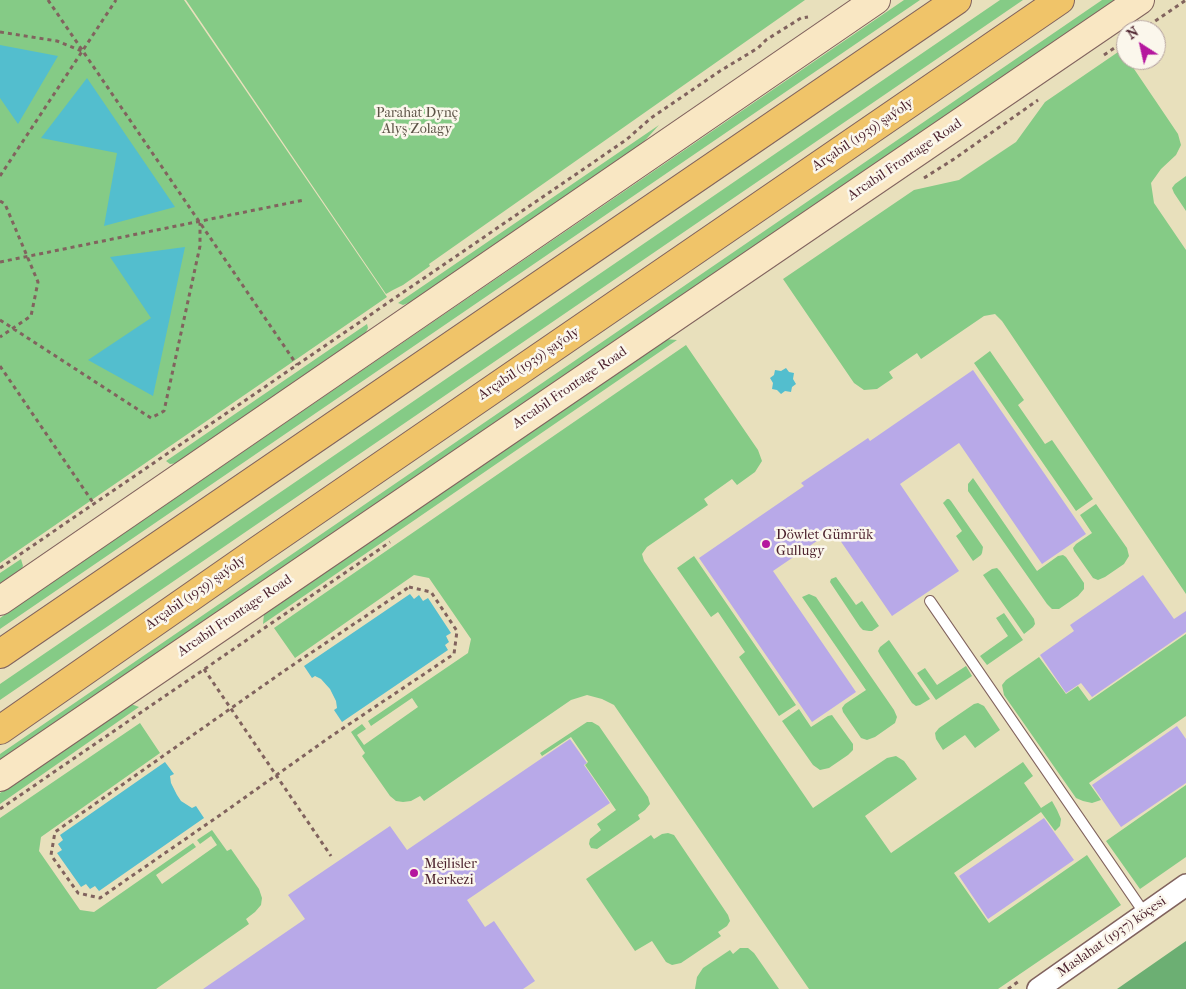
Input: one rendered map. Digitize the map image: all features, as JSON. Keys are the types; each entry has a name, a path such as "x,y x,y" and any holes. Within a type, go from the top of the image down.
{"main road":[{"path":"0,654 957,0"},
{"name":"Arçabil (1939) şaýoly","path":"0,730 257,551 1060,0"}],"street":[{"path":"0,602 876,0"},
{"name":"Arcabil Frontage Road","path":"0,777 1140,0"},
{"name":"Maslahat (1937) köçesi","path":"1038,989 1186,885"}],"lane":[{"path":"930,601 1144,914"}],"path":[{"path":"48,0 298,365"},
{"path":"0,176 116,0"},
{"path":"1157,20 1186,0"},
{"path":"0,568 626,140 651,118 720,71 802,18 815,13"},
{"path":"0,32 57,41 83,51"},
{"path":"0,200 5,204 38,282 31,316 0,337"},
{"path":"0,262 304,200"},
{"path":"0,320 151,418 164,410 200,246 200,222"},
{"path":"0,366 109,526"},
{"path":"409,587 431,592 458,631 454,654 330,737 277,776 100,898 78,893 51,854 55,832 284,671 409,587"},
{"path":"204,669 331,856"}],"green space":[{"path":"0,0 184,0 387,297 0,563"},
{"name":"Parahat Dynç Alyş Zolagy","path":"186,0 805,0 429,264 430,266 403,285 386,294"},
{"path":"904,0 920,0 0,629 0,618"},
{"path":"1000,0 1023,0 0,700 0,684"},
{"path":"1102,0 1116,0 0,763 0,754"},
{"path":"1116,53 1116,70 1135,70 1178,134 1181,145 1176,155 1161,169 1151,183 1154,203 1186,250 1186,594 1002,321 995,314 984,316 921,359 917,353 889,372 893,378 877,389 864,390 854,383 783,279 914,190 959,180 1016,142 1045,102"},
{"path":"659,125 639,147 411,302 403,305 398,303"},
{"path":"1186,176 1186,211 1172,188"},
{"path":"367,324 368,328 365,334 178,463 170,464 166,461"},
{"path":"665,339 677,340 263,624 264,614"},
{"path":"686,345 758,450 762,461 755,472 737,485 732,479 704,499 708,505 647,547 642,554 644,561 813,808 887,758 896,756 904,761 917,779 865,816 891,853 1023,762 1033,776 1024,783 1041,808 1052,801 1061,819 1060,826 1055,831 1041,812 954,873 989,923 1087,855 1121,905 998,989 809,989 614,705 602,699 587,695 571,700 424,801 420,796 411,801 396,801 390,796 362,756 365,753 351,732 362,724 366,729 357,735 364,745 418,707 412,698 371,726 368,721 468,653 471,639 429,578 414,575 295,658 274,628"},
{"path":"990,351 1024,400 1018,405 1045,444 1052,440 1093,499 1076,511 974,363"},
{"path":"973,478 1037,571 1058,556 1063,555 1066,557 1084,583 1084,589 1078,596 1059,609 1052,609 1047,604 968,491 968,484"},
{"path":"947,499 951,501 983,547 981,555 973,561 956,536 962,531 943,503"},
{"path":"1096,504 1127,548 1129,556 1124,564 1098,580 1093,578 1073,548 1092,533 1080,515"},
{"path":"694,556 796,705 779,716 739,657 745,652 718,612 711,617 677,568"},
{"path":"21,559 23,566 21,570 0,584 0,573"},
{"path":"997,568 1034,619 1035,624 1033,627 1024,634 983,575"},
{"path":"836,577 856,605 862,601 879,626 872,631 863,630 860,627 830,582 831,579"},
{"path":"809,594 816,597 894,710 897,717 895,723 875,737 867,740 861,738 843,712 842,708 845,704 866,690 802,597"},
{"path":"1004,613 1023,640 987,665 980,656 1008,636 996,618"},
{"path":"1186,634 1186,716 1089,783 1101,800 1092,803 1076,798 1004,695 1002,685 1006,680 1039,657 1066,694 1078,686 1089,701"},
{"path":"889,640 930,699 920,705 916,706 912,703 878,651"},
{"path":"966,666 972,676 936,700 917,673 925,668 937,685"},
{"path":"978,703 984,706 1000,730 975,748 965,735 943,750 936,739 935,733 939,728"},
{"path":"131,704 139,707 0,804 0,793"},
{"path":"799,709 811,727 832,715 853,744 853,750 829,768 820,770 813,765 782,721"},
{"path":"587,722 592,722 599,726 648,797 650,804 638,815 640,819 597,849 591,848 589,844 590,839 601,830 597,824 616,810 585,765 588,762 571,737 542,756 540,753"},
{"path":"140,723 160,753 41,837 39,851 80,910 94,912 193,843 196,847 156,875 162,884 217,845 211,836 200,844 197,840 212,830 227,851 231,849 259,889 262,898 261,905 246,919 249,924 156,989 0,989 0,818"},
{"path":"1186,785 1186,857 1140,889 1106,841"},
{"path":"668,833 674,835 728,915 730,921 727,926 718,932 721,936 681,963 672,965 666,962 652,941 635,951 586,879 651,835 654,839"},
{"path":"1186,941 1186,989 1117,989"},
{"path":"740,948 748,948 754,953 779,989 695,989 697,977 703,968 730,950 733,954"}],"water":[{"path":"0,45 58,56 18,124 0,98"},
{"path":"87,78 175,207 104,226 117,153 41,138"},
{"path":"185,247 153,396 88,360 151,318 110,257"},
{"path":"786,368 789,372 794,373 793,379 796,384 792,387 791,392 785,391 781,394 777,390 772,389 773,383 770,378 774,375 775,370 781,371"},
{"path":"410,594 414,599 419,595 423,601 428,598 451,633 446,636 449,642 445,645 448,650 342,722 334,710 337,708 336,701 330,689 321,679 315,676 312,678 304,666"},
{"path":"165,762 174,774 170,776 171,783 181,801 192,808 196,806 204,818 99,891 95,886 90,889 86,884 81,887 57,853 62,850 58,844 63,840 60,835"}],"building":[{"name":"Döwlet Gümrük Gullugy","path":"973,370 1086,534 1042,564 959,443 900,484 959,571 892,616 833,530 773,571 856,692 812,722 699,558 804,486 801,483 868,438 870,441"},
{"path":"1143,575 1174,619 1186,611 1186,632 1092,697 1081,683 1066,693 1040,655 1074,631 1070,625"},
{"path":"1177,726 1186,739 1186,783 1121,827 1092,785"},
{"name":"Mejlisler Merkezi","path":"570,739 587,763 584,765 610,803 467,900 485,927 494,921 535,981 523,989 203,989 305,919 288,895 390,826 407,850"},
{"path":"1044,818 1074,860 988,919 959,876"}],"place":[{"name":"Döwlet Gümrük Gullugy","path":"766,544"},
{"name":"Mejlisler Merkezi","path":"414,873"}]}
